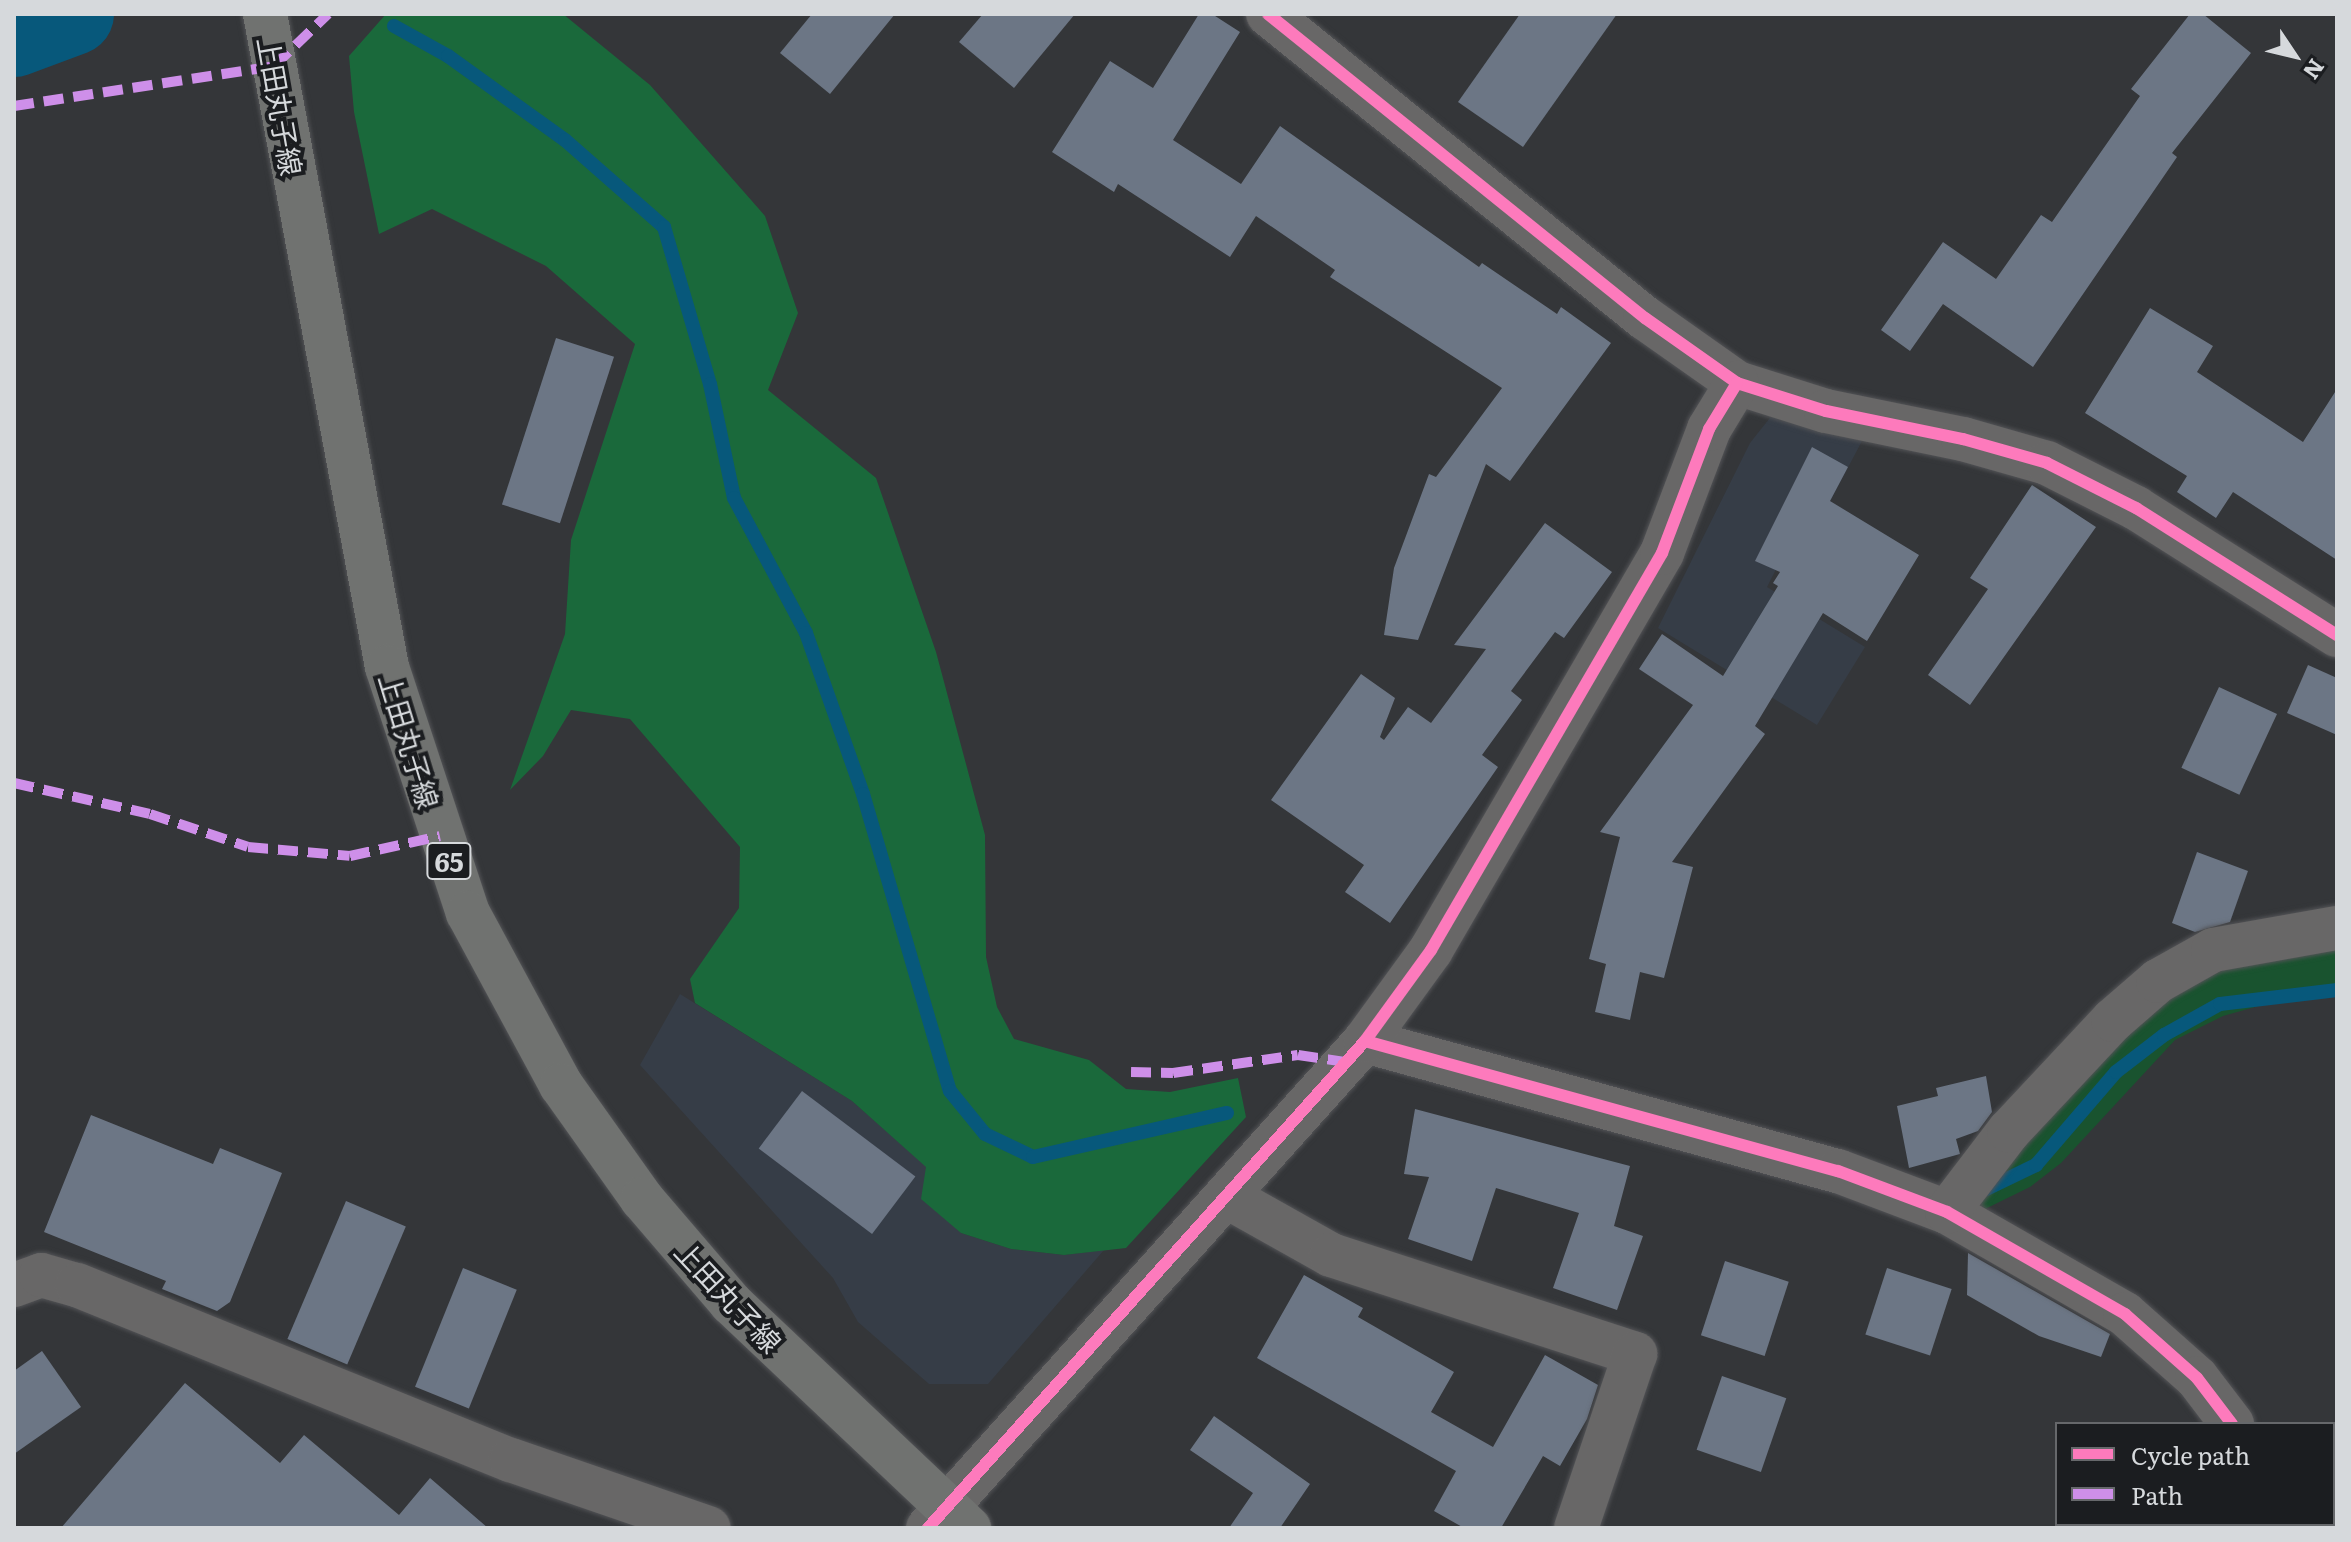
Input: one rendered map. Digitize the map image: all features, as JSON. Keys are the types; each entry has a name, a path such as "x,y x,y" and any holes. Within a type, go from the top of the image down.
{"main road":[{"name":"上田丸子線","path":"266,20 387,667 468,913 561,1085 642,1199 731,1303 947,1521"}],"street":[{"path":"1268,14 1645,318 1737,383 1826,411 1977,442 2047,463 2136,508 2337,635"},
{"path":"947,1521 1226,1196 1365,1041 1431,950 1662,553 1709,429 1737,383"},
{"path":"1947,1212 2009,1131 2113,1020 2158,981 2213,950 2337,928"},
{"path":"1365,1041 1838,1171 1947,1212 2125,1314 2197,1378 2230,1422"},
{"path":"1226,1196 1331,1255 1635,1354 1576,1528"},
{"path":"14,1285 41,1275 77,1285 511,1460 709,1528"}],"shaded area":[{"path":"1773,414 1862,441 1816,528 1801,520 1767,587 1865,647 1817,725 1658,628 1750,443"},
{"path":"680,994 852,1101 927,1167 961,1233 1011,1249 1064,1255 1104,1250 988,1384 929,1384 858,1322 833,1278 640,1065"}],"green space":[{"path":"386,14 563,14 650,85 765,216 798,313 768,390 876,478 936,652 985,835 986,957 997,1007 1014,1039 1089,1060 1126,1089 1170,1092 1238,1078 1246,1117 1126,1248 1064,1255 1011,1249 961,1233 921,1199 926,1167 852,1101 695,1003 690,979 739,908 740,847 630,719 571,710 543,756 510,790 565,634 571,540 635,344 546,266 432,209 379,234 354,112 349,56"},
{"path":"2337,944 2337,995 2287,998 2223,1016 2175,1040 2061,1163 2030,1187 1983,1210 1970,1201 2015,1139 2201,969"}],"building":[{"path":"812,14 895,14 830,94 780,53"},
{"path":"983,14 1075,14 1014,88 959,42"},
{"path":"1199,14 1212,14 1240,32 1173,140 1241,184 1280,126 1479,267 1482,263 1557,314 1561,307 1611,343 1510,481 1486,464 1418,640 1384,635 1394,568 1429,474 1436,477 1502,388 1330,277 1335,270 1256,216 1230,257 1118,184 1114,192 1052,152 1110,61 1153,88"},
{"path":"1520,14 1617,14 1523,147 1458,102"},
{"path":"2190,14 2203,14 2251,53 2172,153 2177,157 2033,367 1943,304 1910,351 1881,330 1943,242 1996,279 2041,215 2052,222 2140,96 2131,89"},
{"path":"2150,308 2213,346 2197,372 2303,442 2337,389 2337,560 2233,492 2216,518 2177,492 2187,476 2085,413"},
{"path":"556,338 614,357 560,523 502,504"},
{"path":"1812,447 1848,467 1830,501 1919,555 1867,641 1823,613 1755,726 1765,734 1672,862 1693,867 1664,978 1640,972 1630,1020 1595,1012 1606,964 1589,959 1620,837 1600,832 1693,705 1639,669 1662,634 1723,676 1778,586 1773,583 1780,572 1755,561"},
{"path":"2032,485 2096,527 1970,705 1928,675 1988,589 1970,578"},
{"path":"1545,523 1612,572 1564,638 1555,632 1511,691 1522,700 1482,755 1498,767 1390,923 1345,892 1364,865 1271,800 1361,674 1395,698 1380,737 1384,740 1408,707 1431,723 1486,649 1454,645"},
{"path":"2308,665 2337,678 2337,735 2287,713"},
{"path":"2219,687 2277,714 2239,795 2181,768"},
{"path":"2197,852 2248,871 2230,922 2195,932 2172,923"},
{"path":"1986,1076 1992,1112 1978,1131 1956,1139 1960,1154 1909,1168 1897,1106 1938,1096 1936,1088"},
{"path":"802,1091 915,1176 872,1234 759,1149"},
{"path":"1415,1109 1630,1166 1614,1226 1643,1236 1617,1310 1553,1288 1579,1213 1496,1188 1472,1261 1408,1239 1429,1177 1404,1174"},
{"path":"91,1115 213,1164 220,1148 282,1173 230,1302 217,1311 162,1289 166,1281 44,1232"},
{"path":"346,1201 406,1226 347,1364 287,1339"},
{"path":"1968,1253 2110,1334 2101,1357 2039,1336 1967,1295"},
{"path":"1725,1261 1789,1282 1765,1356 1701,1335"},
{"path":"463,1268 517,1290 469,1408 415,1387"},
{"path":"1887,1268 1952,1289 1930,1356 1865,1335"},
{"path":"1304,1275 1363,1308 1358,1317 1454,1372 1431,1412 1493,1447 1545,1355 1598,1385 1587,1419 1560,1466 1543,1456 1501,1528 1464,1528 1434,1511 1456,1471 1257,1358"},
{"path":"42,1351 81,1407 14,1454 14,1371"},
{"path":"1722,1376 1786,1398 1761,1472 1697,1450"},
{"path":"185,1383 280,1463 304,1435 399,1515 430,1478 488,1528 61,1528"},
{"path":"1214,1416 1310,1484 1280,1528 1229,1528 1253,1493 1190,1450"}],"waterway":[{"path":"14,36 73,14"},
{"path":"394,26 448,56 565,140 664,227 710,384 734,498 806,633 863,794 950,1091 985,1134 1033,1157 1227,1113"},
{"path":"1976,1194 2036,1165 2116,1072 2164,1035 2220,1004 2337,990"}],"marked path":[{"path":"14,106 274,66 328,14"},
{"path":"14,783 150,814 248,847 350,856 440,836"},
{"path":"1131,1072 1173,1073 1298,1055 1346,1062"}],"cycle path":[{"path":"1268,14 1645,318 1737,383 1826,411 1963,439 2047,463 2136,508 2337,635"},
{"path":"928,1528 1365,1041 1431,950 1662,553 1709,429 1737,383"},
{"path":"1365,1041 1838,1171 1947,1212 2125,1314 2197,1378 2230,1422"}]}
